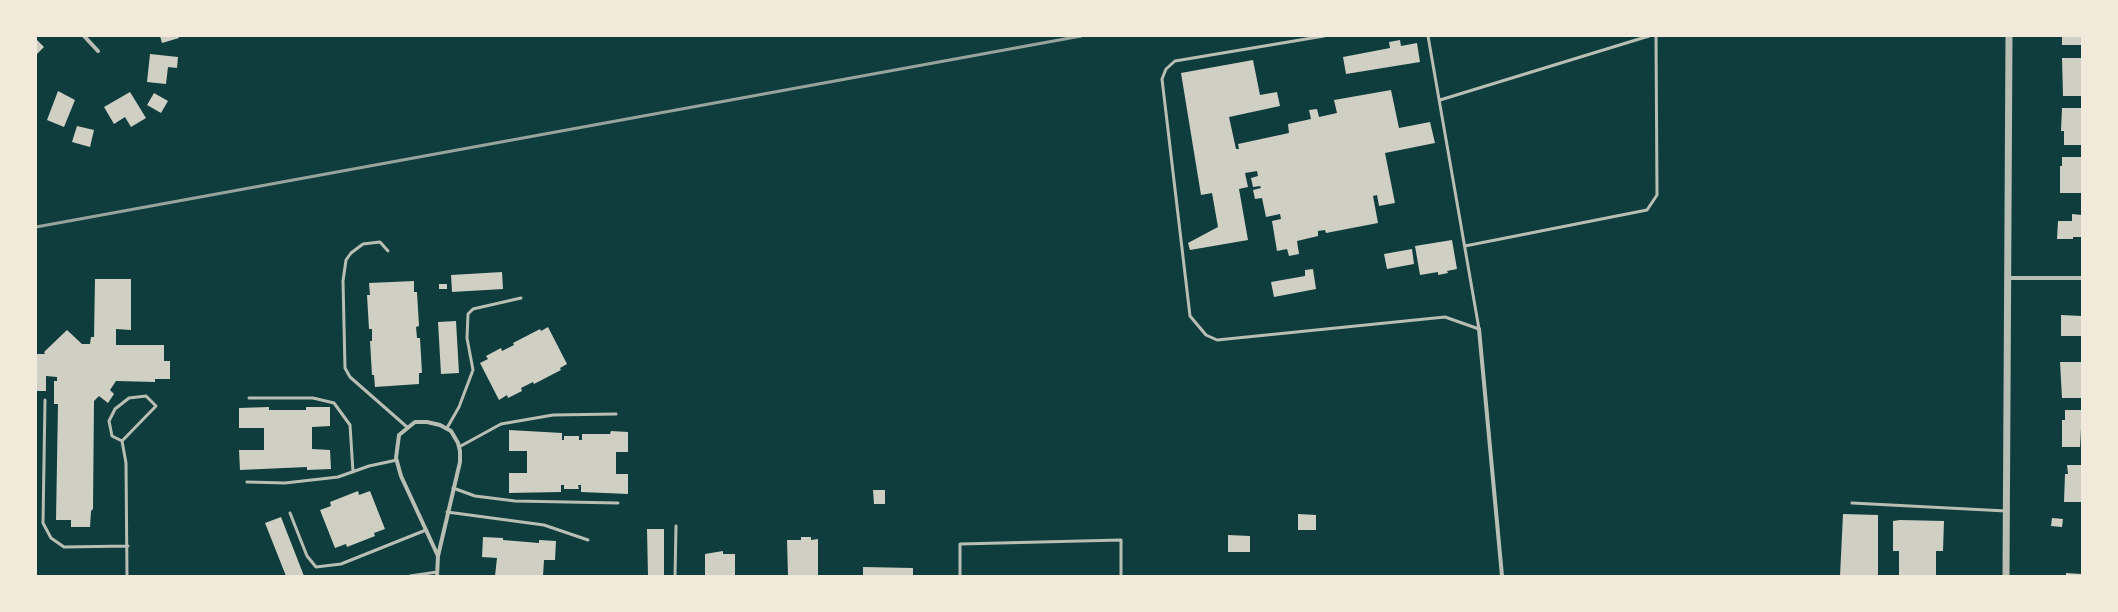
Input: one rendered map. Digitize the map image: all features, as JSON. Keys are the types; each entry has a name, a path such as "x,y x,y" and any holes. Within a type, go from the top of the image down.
{"street":[{"path":"84,36 98,51"},
{"path":"2006,576 2009,278 2009,36"},
{"path":"2009,278 2082,278"},
{"path":"1479,329 1502,576"},
{"path":"437,574 438,556 447,512 460,462 459,447 451,431 446,428 427,422 415,422 399,435 397,460 401,476 438,556"}],"lane":[{"path":"1324,36 1175,61 1166,68 1162,79 1190,316 1206,335 1217,340 1445,317 1479,329 1428,36"},
{"path":"1440,100 1649,36"},
{"path":"1465,246 1647,210 1657,195 1656,36"},
{"path":"388,251 380,242 363,244 351,253 346,260 343,281 345,368 350,377 407,427"},
{"path":"446,428 459,407 473,370 467,338 468,314 473,309 522,298"},
{"path":"122,442 156,406 146,396 129,398 115,409 109,421 112,436 122,442 126,463 128,546 127,576"},
{"path":"249,398 313,398 334,403 350,425 353,472"},
{"path":"45,400 43,523 50,538 64,546 128,546"},
{"path":"459,447 501,424 553,415 616,414"},
{"path":"247,482 285,484 338,477 397,460"},
{"path":"453,488 475,496 515,501 618,503"},
{"path":"1852,503 2006,511"},
{"path":"447,512 544,525 588,540"},
{"path":"290,513 307,556 316,567 341,564 426,530"},
{"path":"675,576 676,526"},
{"path":"960,576 960,544 1121,540 1121,576"},
{"path":"410,576 437,574"}],"building":[{"path":"160,36 178,36 179,38 162,43"},
{"path":"2062,36 2082,36 2082,45 2062,45"},
{"path":"36,39 44,47 36,55"},
{"path":"1400,40 1401,46 1417,43 1420,62 1346,74 1343,57 1390,48 1389,42"},
{"path":"150,54 178,57 177,68 168,67 166,84 147,82"},
{"path":"2062,58 2081,58 2082,96 2063,96"},
{"path":"1253,60 1260,95 1277,92 1280,106 1229,117 1236,149 1239,149 1238,144 1289,133 1288,124 1311,119 1309,110 1317,109 1319,117 1337,113 1334,100 1391,90 1399,128 1430,122 1435,143 1385,153 1395,203 1379,206 1377,195 1373,196 1378,223 1326,233 1325,230 1318,231 1318,236 1297,241 1299,254 1289,256 1287,249 1277,251 1272,221 1281,219 1280,214 1266,217 1262,198 1255,199 1253,190 1261,188 1260,186 1253,187 1251,178 1258,176 1257,171 1245,173 1248,187 1239,189 1248,240 1190,250 1188,243 1218,227 1212,193 1201,195 1181,73"},
{"path":"58,91 75,100 64,127 47,120"},
{"path":"130,92 146,118 131,127 125,117 114,124 104,107"},
{"path":"154,93 168,101 161,113 147,105"},
{"path":"2062,108 2082,108 2082,145 2064,145 2064,131 2061,131"},
{"path":"77,126 94,130 90,147 72,142"},
{"path":"2062,157 2082,157 2082,193 2060,193 2060,166 2062,166"},
{"path":"2072,214 2082,215 2082,237 2073,237 2073,239 2057,239 2058,221 2072,221"},
{"path":"1452,240 1457,269 1438,275 1438,272 1420,275 1415,246"},
{"path":"1412,249 1414,264 1387,269 1384,254"},
{"path":"1313,269 1316,289 1274,297 1271,282 1305,276 1305,270"},
{"path":"502,272 503,289 452,292 451,275"},
{"path":"95,279 131,279 131,330 116,329 116,345 164,345 164,361 170,361 170,379 155,379 155,382 116,381 110,390 114,394 108,403 99,396 94,401 93,509 91,511 90,527 71,527 71,520 56,520 58,404 54,404 54,381 57,381 57,377 46,376 46,391 36,391 36,354 45,354 44,352 67,330 82,344 90,344 91,337 94,337"},
{"path":"414,281 414,292 417,292 419,326 416,327 417,338 420,338 422,373 419,373 419,384 375,387 374,375 372,375 370,341 372,341 372,329 369,329 367,295 370,295 369,283"},
{"path":"439,284 447,284 447,289 439,289"},
{"path":"2061,315 2082,316 2082,336 2061,336"},
{"path":"456,321 459,373 441,374 438,322"},
{"path":"548,327 567,364 560,368 561,370 534,384 533,382 521,388 522,391 508,398 507,395 499,400 480,363 488,359 486,356 501,348 502,351 514,345 513,343 540,329 541,331"},
{"path":"2060,362 2082,362 2082,398 2062,398"},
{"path":"269,407 269,410 306,410 306,407 330,407 330,426 312,427 312,449 330,450 331,469 307,470 307,467 240,470 239,450 264,450 264,428 239,428 239,408"},
{"path":"2065,410 2082,410 2080,447 2062,447 2062,420 2065,420"},
{"path":"509,430 562,433 562,440 564,440 564,436 579,436 579,440 582,440 582,434 610,434 611,431 628,432 628,452 616,452 616,474 628,474 628,494 581,492 581,485 578,485 579,489 564,489 564,485 561,485 561,492 509,493 509,473 527,473 527,451 509,451"},
{"path":"2067,465 2082,465 2082,502 2064,502 2065,474 2068,474"},
{"path":"873,490 885,490 885,504 874,504"},
{"path":"358,491 359,495 370,491 385,529 374,533 375,536 347,547 346,544 335,548 320,510 331,506 330,502"},
{"path":"1298,514 1316,515 1316,530 1298,530"},
{"path":"1843,514 1878,515 1878,576 1840,576"},
{"path":"281,517 304,576 286,576 265,523"},
{"path":"2052,518 2063,519 2062,527 2051,526"},
{"path":"1893,521 1944,521 1943,551 1936,551 1936,576 1899,576 1899,551 1893,551"},
{"path":"647,529 664,529 664,576 648,576"},
{"path":"1228,535 1250,536 1250,552 1228,552"},
{"path":"483,537 539,543 539,540 556,541 555,560 544,560 543,576 495,576 497,558 482,557"},
{"path":"801,537 811,537 811,540 818,539 818,576 788,576 787,540 801,540"},
{"path":"723,551 723,554 735,554 735,576 705,576 705,554"},
{"path":"863,567 913,568 913,576 863,576"},
{"path":"2066,573 2082,574 2082,576 2066,576"}],"railway":[{"path":"36,227 1081,36"}]}
